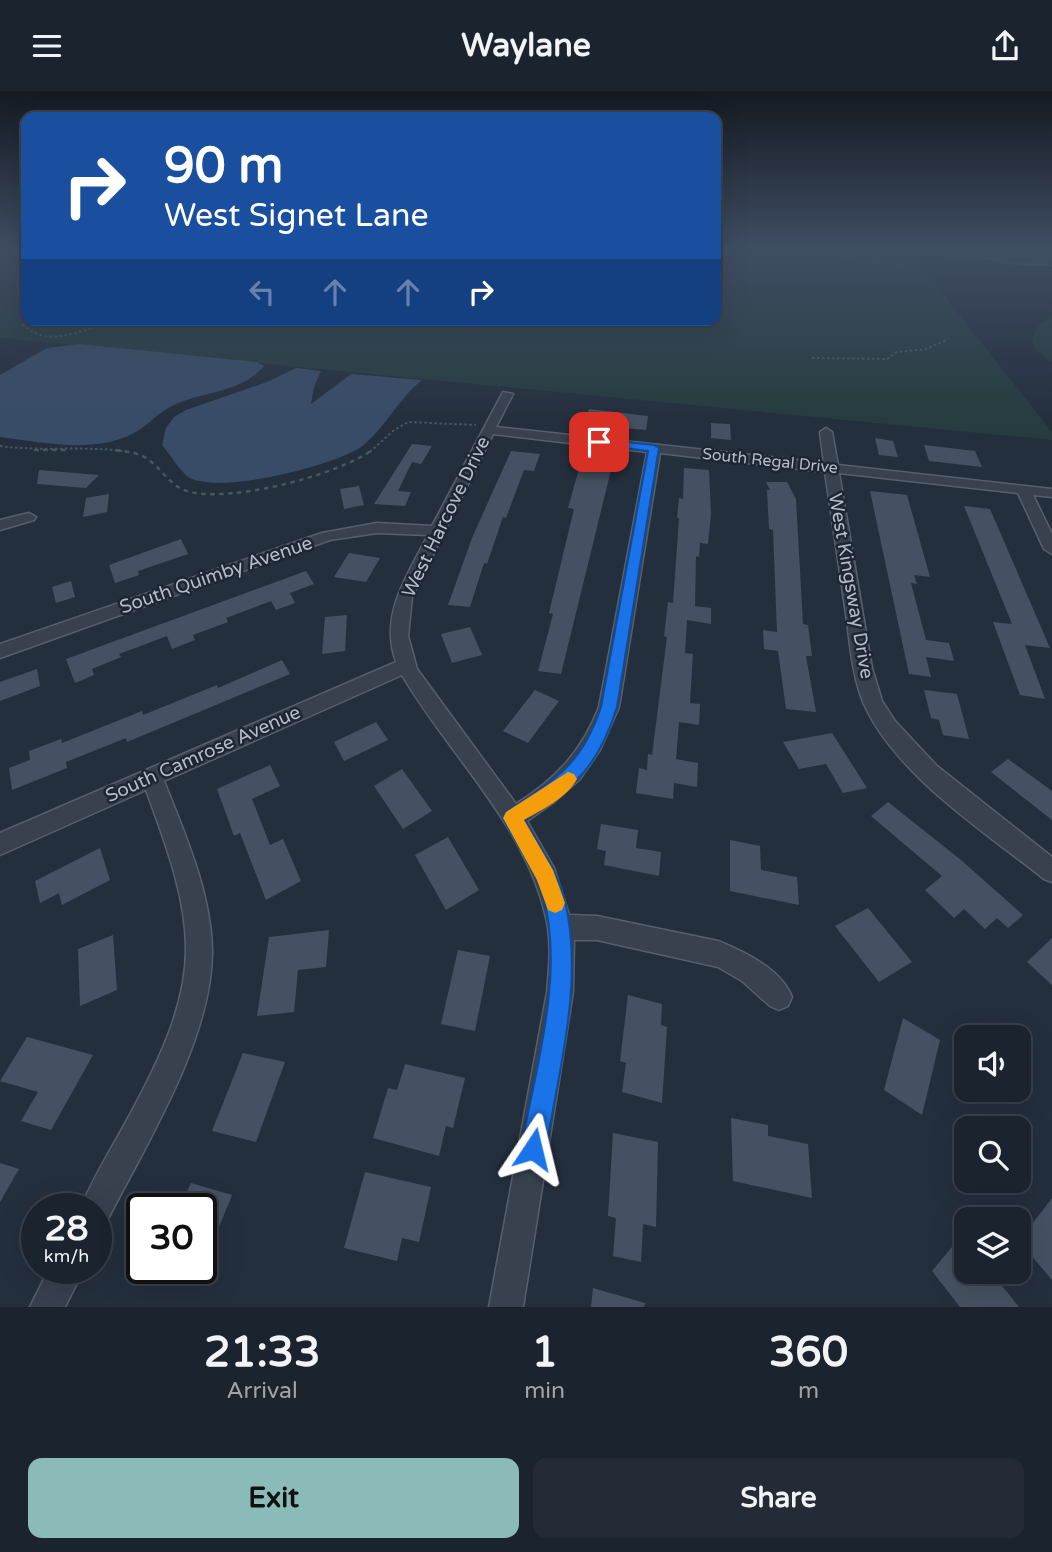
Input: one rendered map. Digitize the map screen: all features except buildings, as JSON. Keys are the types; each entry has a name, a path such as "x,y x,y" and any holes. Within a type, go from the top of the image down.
{"street":[{"name":"West Harcove Drive","path":"506,1307 560,992 563,955 561,927 546,876 513,818 406,665 400,650 399,615 404,597 507,394"},
{"name":"South Regal Drive","path":"490,428 1052,493"},
{"name":"West Kingsway Drive","path":"826,432 863,668 873,702 887,726 921,765 1052,871"},
{"path":"513,818 563,785 589,755 600,736 609,707 654,448"},
{"path":"1023,489 1052,549"},
{"path":"0,525 29,517"},
{"name":"South Quimby Avenue","path":"0,651 327,536 377,528 438,531"},
{"name":"South Camrose Avenue","path":"0,843 406,665"},
{"path":"104,1193 170,1062 195,988 199,952 196,916 152,776"},
{"path":"561,927 597,928 718,954 734,960 755,974 779,997"},
{"path":"47,1307 58,1284"}],"path":[{"path":"24,326 26,331 35,336 56,337 95,326"},
{"path":"812,358 887,359 897,352 926,349 948,339"},
{"path":"0,446 41,451 94,450 139,454 150,459 173,485 201,493 220,494 280,484 352,462 375,449 400,425 408,422 490,428"}],"green space":[{"path":"0,306 21,306 21,326 721,326 721,306 952,306 1052,432 1052,440 0,338"},
{"path":"1052,315 1052,362 1035,349 1032,340 1037,326"}],"water":[{"path":"80,344 257,362 264,366 244,382 172,406 137,431 117,440 100,444 67,445 0,437 0,375 47,348"},
{"path":"296,368 321,371 311,404 351,374 422,380 361,447 327,462 277,476 226,483 190,478 162,445 166,428 174,417 186,410 267,382"}],"slow traffic":[{"path":"555,903 546,876 513,818 549,796 568,779"}],"route":[{"path":"533,1149 560,992 563,955 561,927 546,876 513,818 563,785 580,767 600,736 609,707 654,448 599,442"}]}
